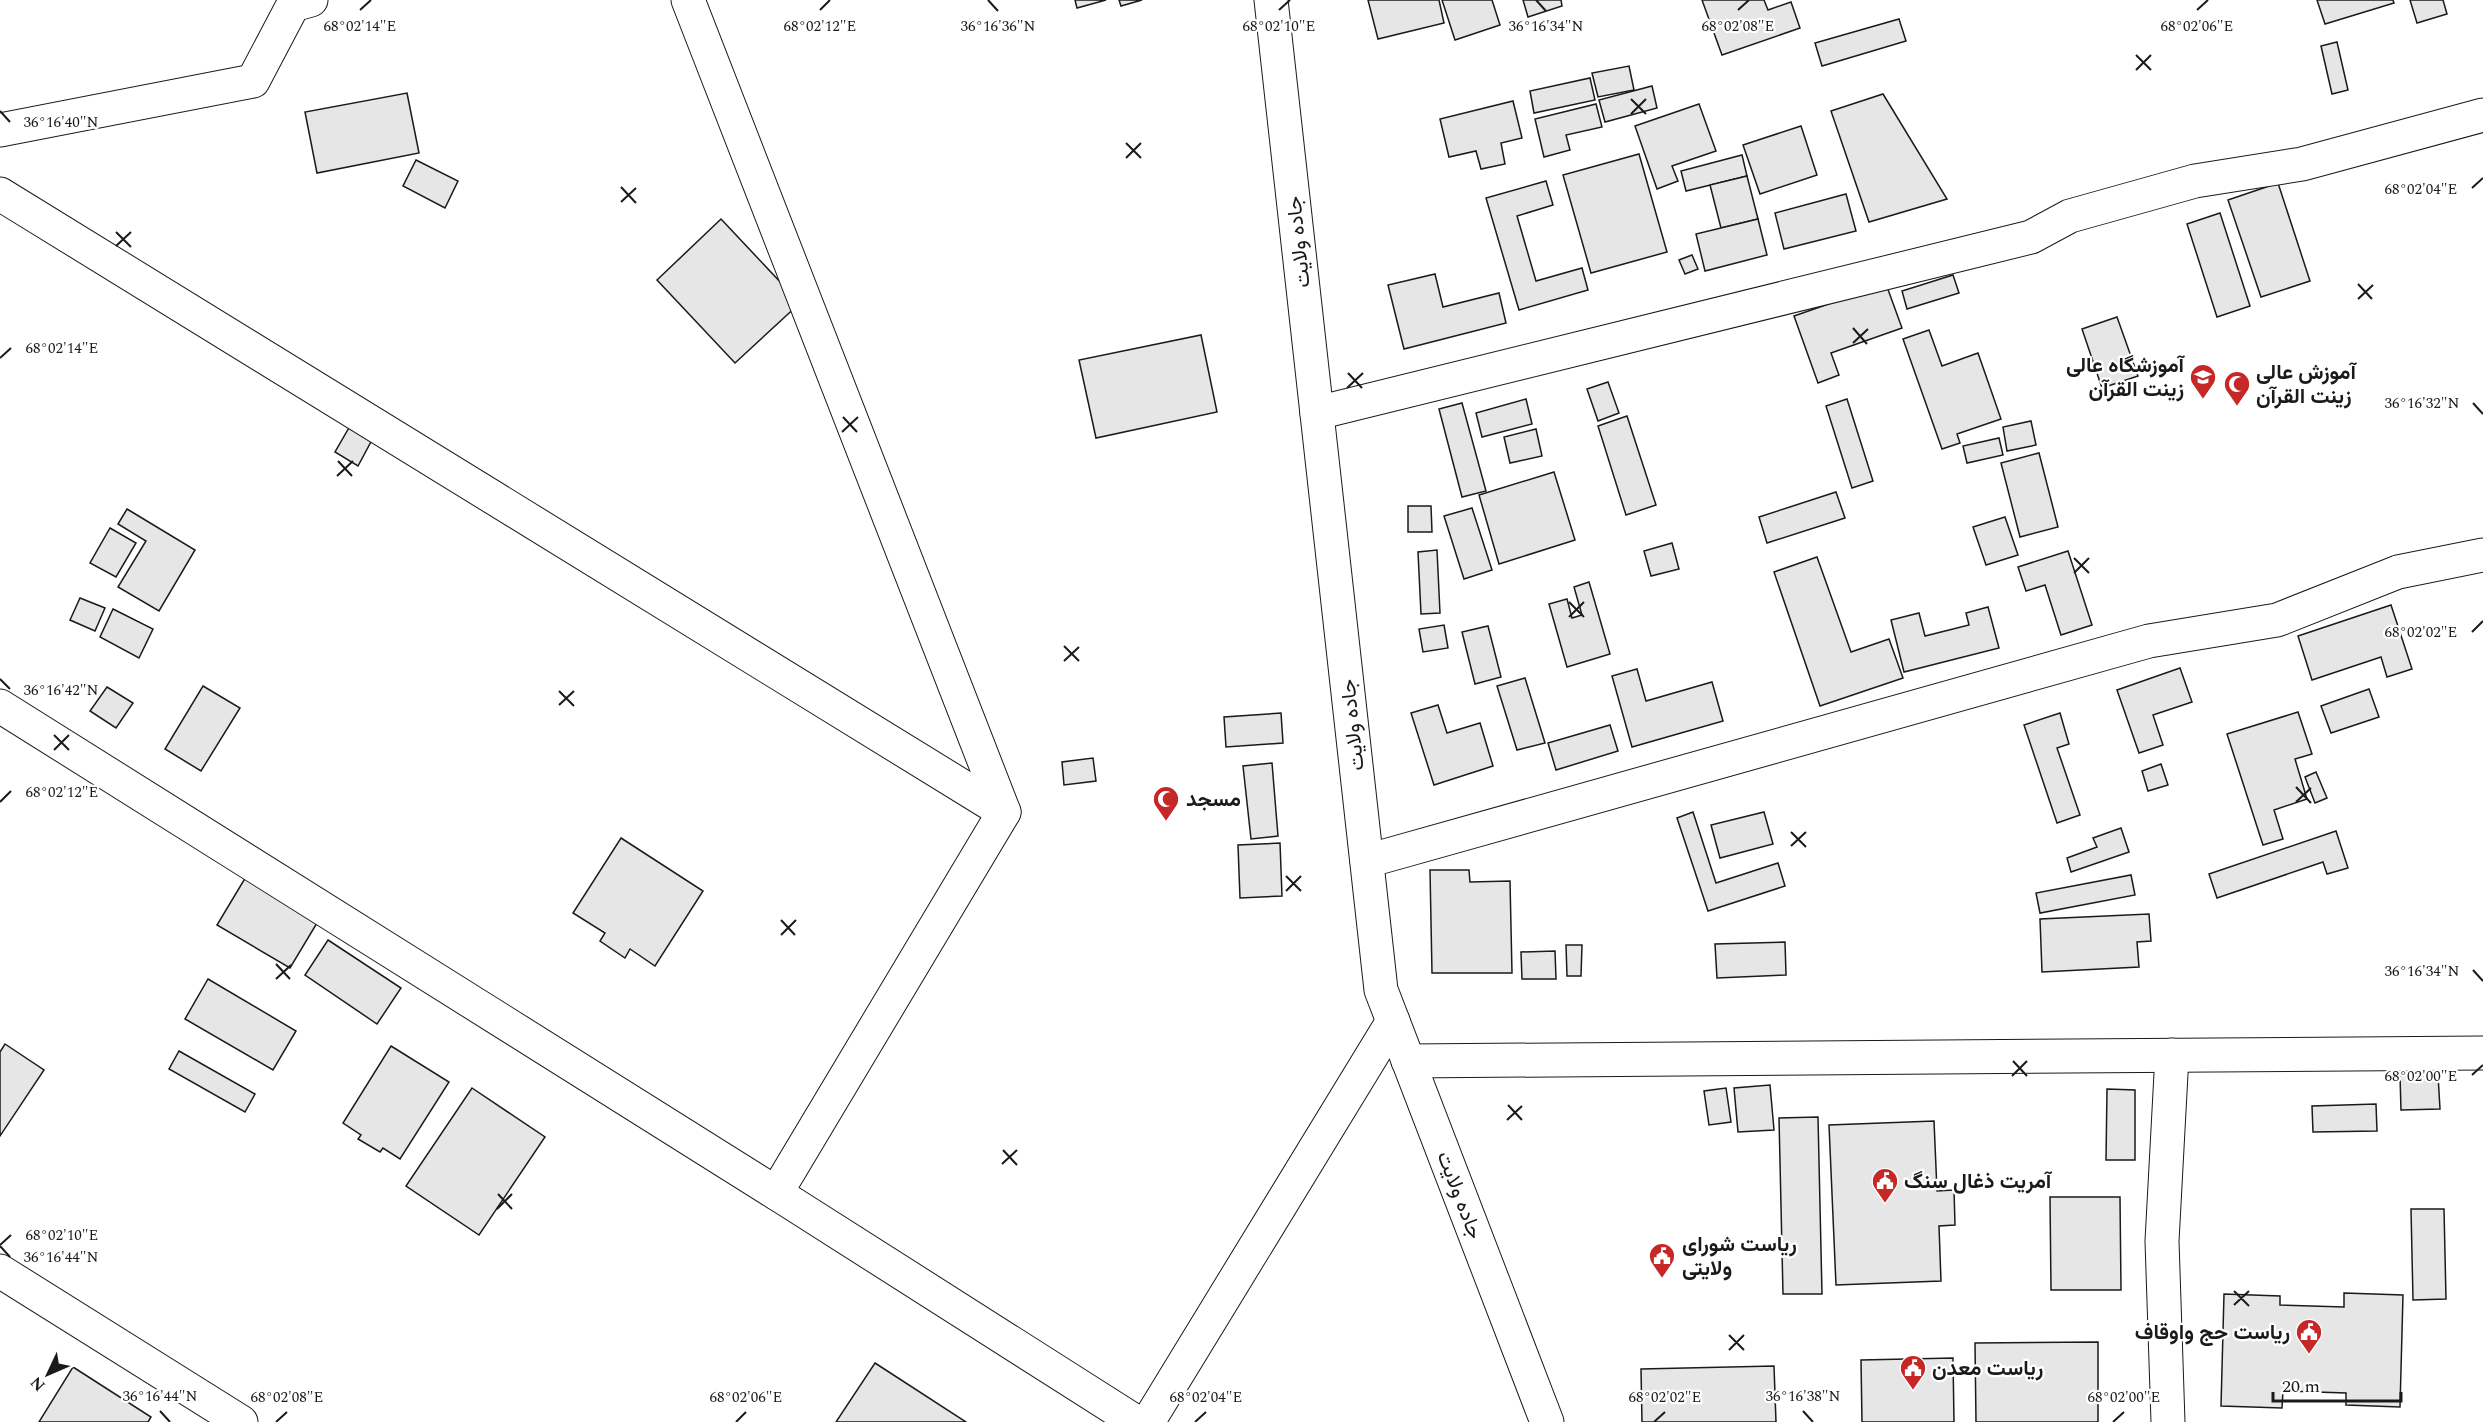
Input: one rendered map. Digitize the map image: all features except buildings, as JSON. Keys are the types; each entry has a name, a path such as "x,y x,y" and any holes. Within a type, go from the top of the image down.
{"street":[{"path":"0,130 252,81 293,5 311,0"},
{"path":"688,0 1004,812"},
{"name":"جاده ولایت","path":"1271,0 1381,990 1547,1422"},
{"path":"1317,413 2031,237 2070,216 2195,181 2302,164 2483,115"},
{"path":"0,194 1004,812"},
{"path":"1367,861 2149,641 2277,620 2398,572 2483,555"},
{"path":"0,706 1136,1422"},
{"path":"776,1193 1004,812"},
{"path":"1148,1422 1393,1021"},
{"path":"1408,1060 2483,1053"},
{"path":"2168,1422 2162,1241 2172,1055"},
{"path":"0,1271 241,1422"}],"place":[{"name":"آموزشگاه عالی زینت القرآن","path":"2203,400"},
{"name":"آموزش عالی زینت القرآن","path":"2237,407"},
{"name":"مسجد","path":"1166,822"},
{"name":"آمریت ذغال سنگ","path":"1885,1204"},
{"name":"ریاست شورای ولایتی","path":"1662,1279"},
{"name":"ریاست حج واوقاف","path":"2309,1355"},
{"name":"ریاست معدن","path":"1913,1391"}]}
